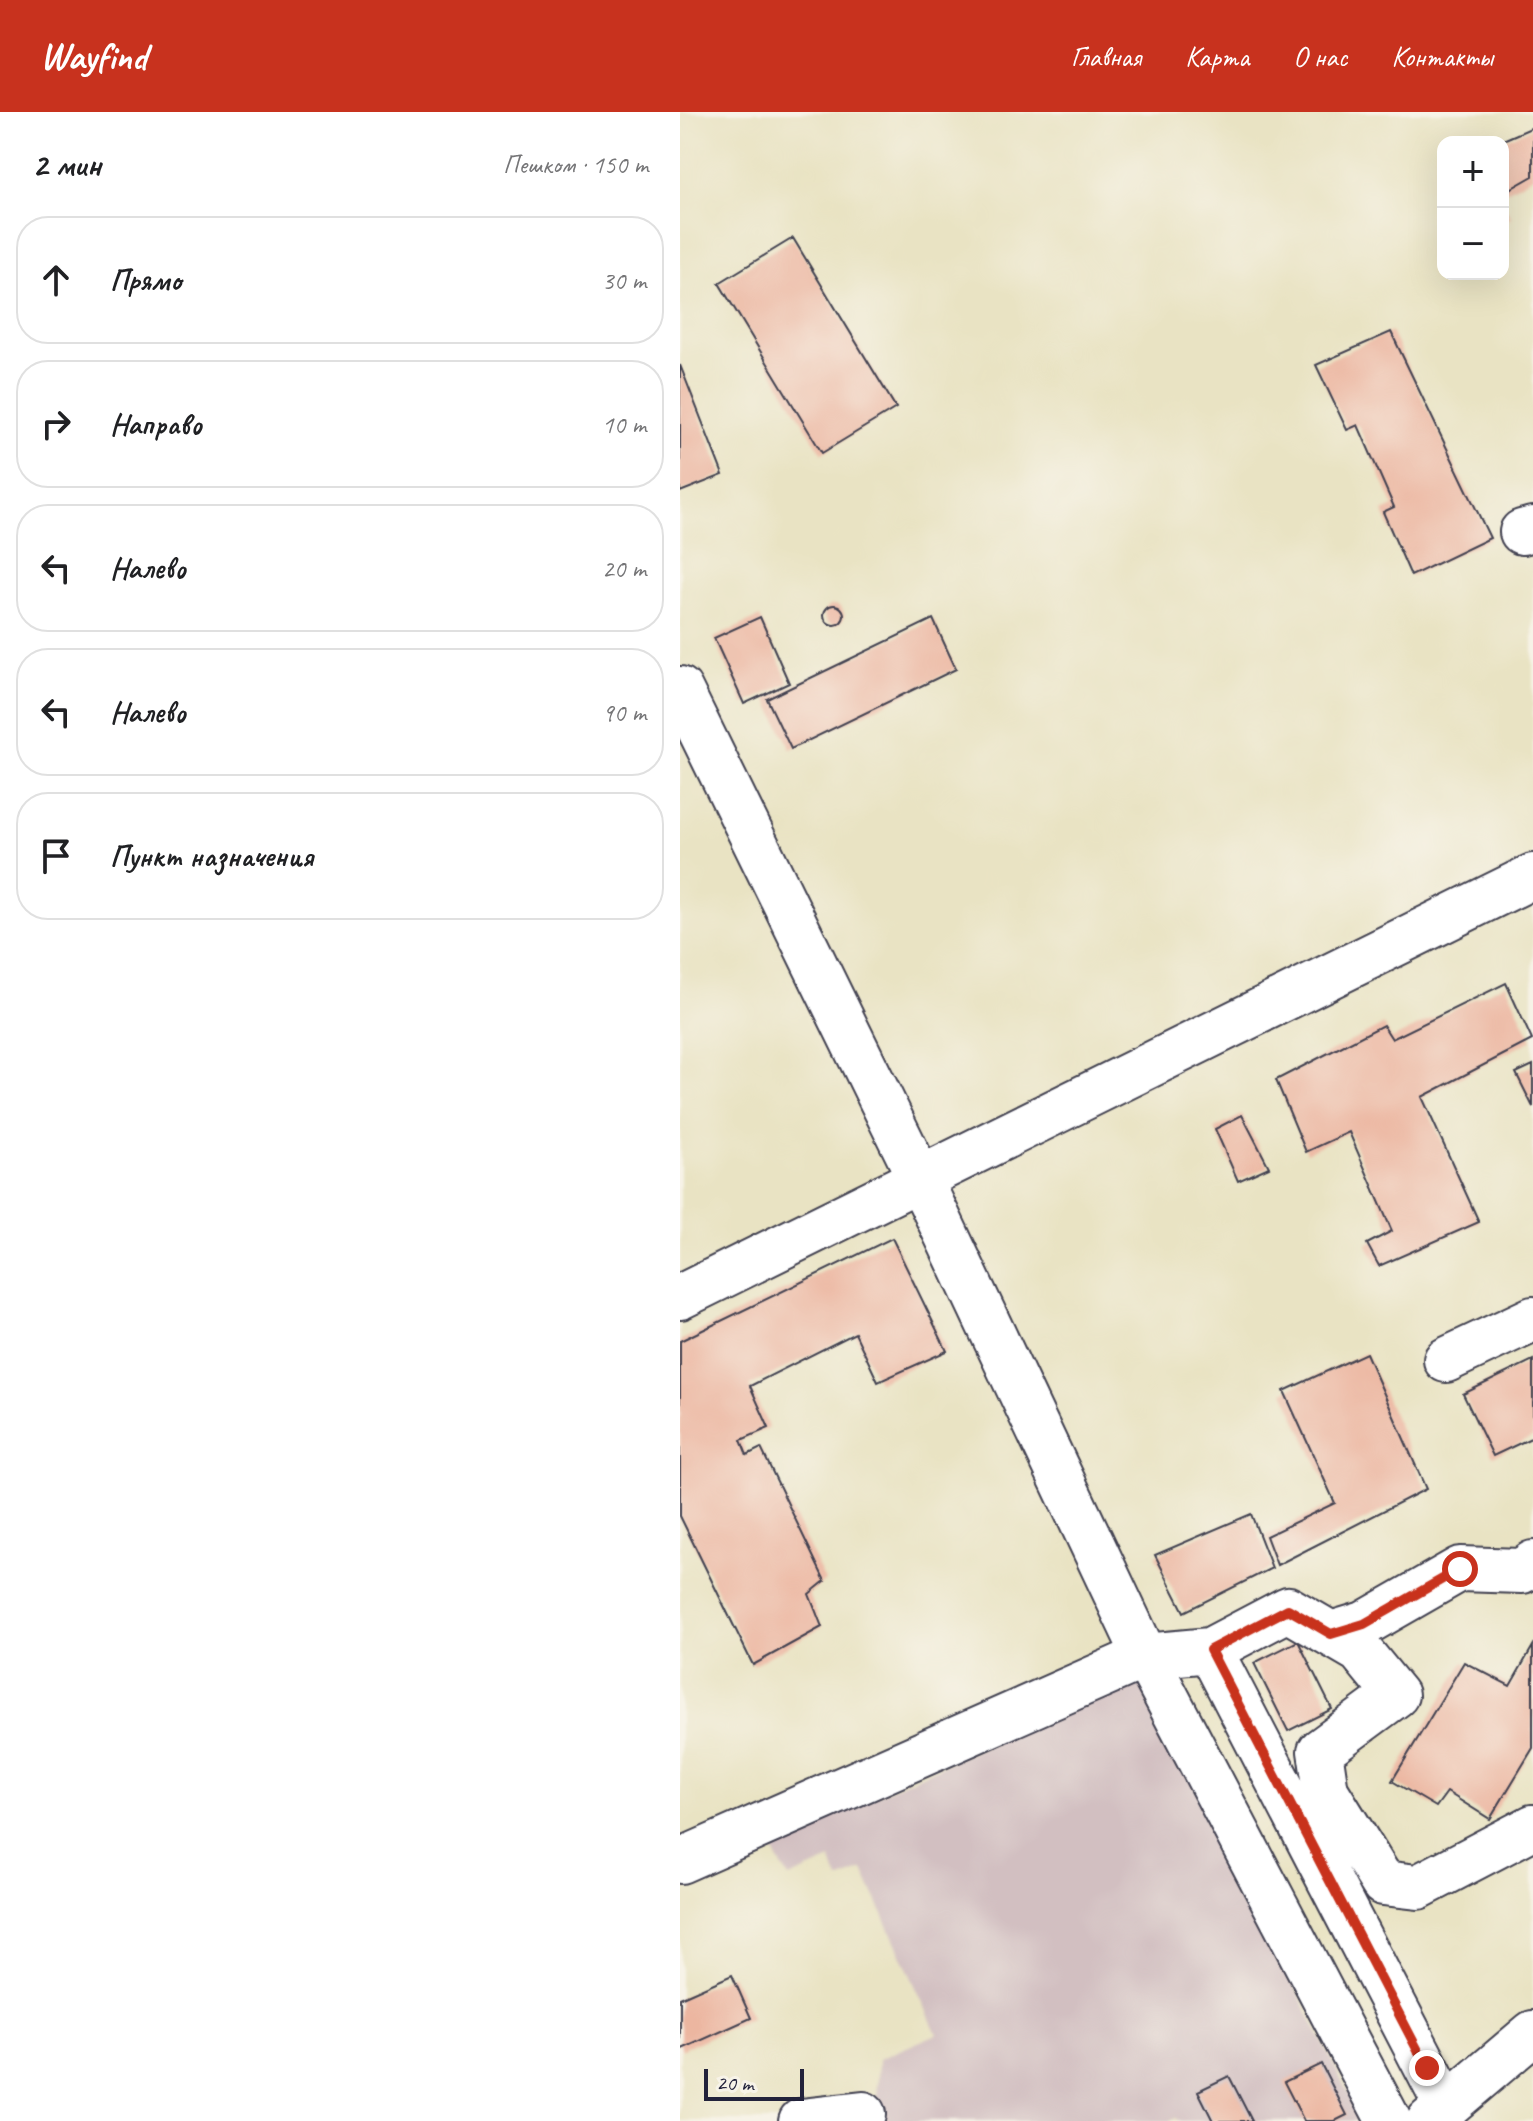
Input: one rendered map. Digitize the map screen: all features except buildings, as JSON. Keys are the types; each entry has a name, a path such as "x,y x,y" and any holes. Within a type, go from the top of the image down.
{"street":[{"path":"686,715 920,1179 1145,1656 1389,2121"},
{"path":"680,1297 1533,876"},
{"path":"1446,1360 1533,1319"},
{"path":"1331,1634 1364,1624 1460,1569 1522,1571 1533,1563"},
{"path":"680,1861 1145,1656 1210,1650 1288,1609 1360,1651 1396,1695 1320,1751 1326,1791 1383,1883 1418,1887 1533,1827"},
{"path":"1210,1650 1437,2113 1533,2033"},
{"path":"801,2121 863,2114"}],"shaded area":[{"path":"1140,1676 1362,2121 1178,2121 1176,2118 1169,2121 883,2121 877,2101 879,2059 937,2034 863,1870 839,1880 831,1860 789,1878 769,1844"}],"route":[{"path":"1427,2068 1210,1650 1288,1609 1331,1634 1364,1624 1460,1569"}]}
